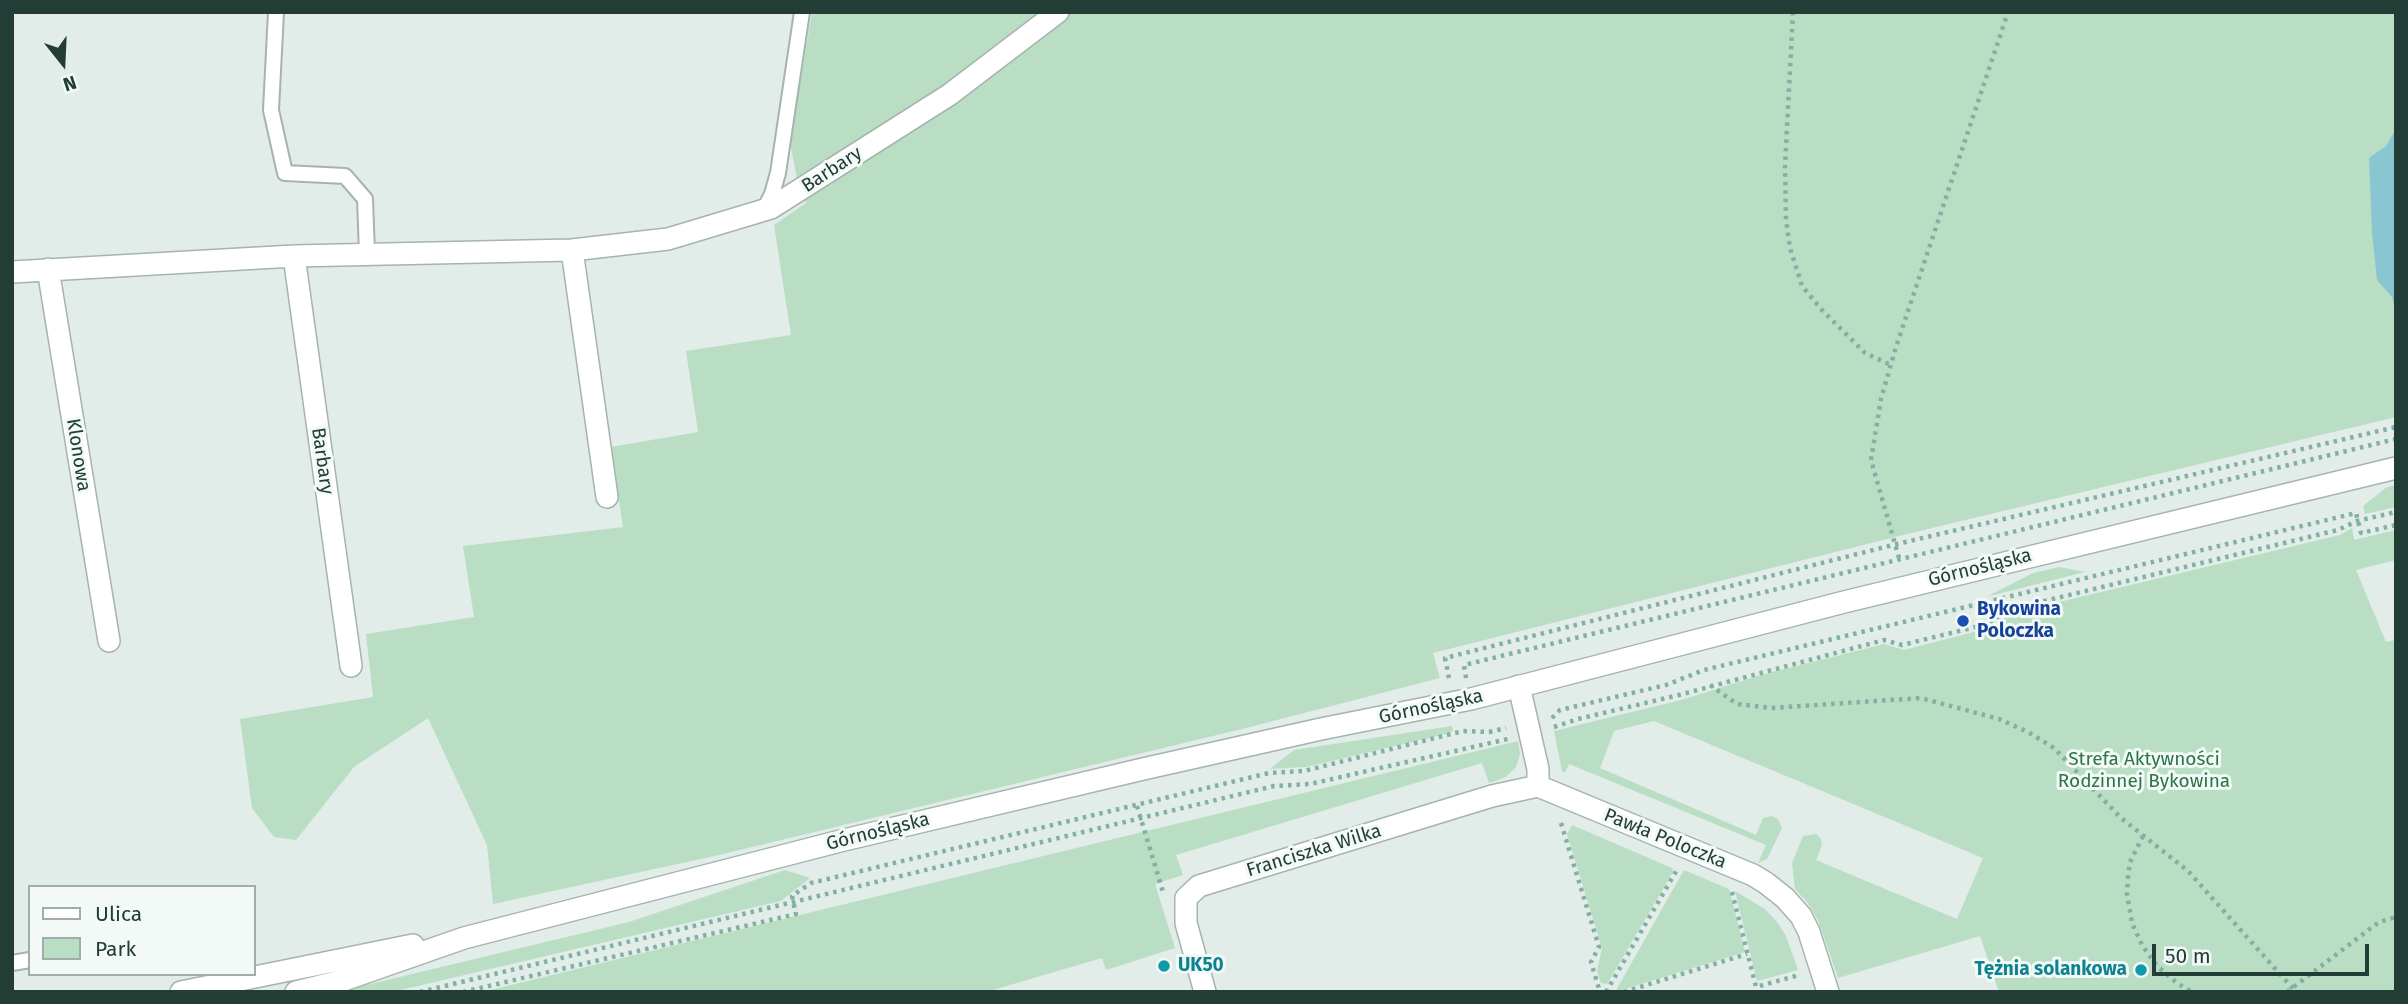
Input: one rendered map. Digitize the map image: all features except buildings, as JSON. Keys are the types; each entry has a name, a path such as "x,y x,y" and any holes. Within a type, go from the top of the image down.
{"street":[{"name":"Barbary","path":"12,272 294,256 572,250 668,239 762,213 949,95 1058,12"},
{"path":"572,250 607,497"},
{"name":"Barbary","path":"294,256 351,666"},
{"name":"Klonowa","path":"48,269 109,641"},
{"name":"Górnośląska","path":"296,992 341,981 464,938 844,840 1321,729 1455,703 1844,602 2396,468"},
{"path":"1519,686 1538,769 1538,786"},
{"name":"Franciszka Wilka","path":"1205,992 1186,923 1186,898 1199,886 1492,796 1538,786"},
{"name":"Pawła Poloczka","path":"1538,786 1753,875 1766,883 1786,898 1801,916 1828,992"},
{"name":"Górnośląska","path":"256,973 416,944 464,938"},
{"name":"Górnośląska","path":"181,992 237,977"}],"lane":[{"path":"276,12 271,110 285,173 345,176 365,199 368,254"},
{"path":"762,213 772,194 778,173 802,12"}],"path":[{"path":"1793,12 1785,166 1786,220 1790,248 1802,286 1821,309 1865,352 1891,365"},
{"path":"1899,558 1871,460 1881,399 2008,12"},
{"path":"1463,731 1444,657 1897,544 2396,427"},
{"path":"463,992 796,914 792,896 811,883 1269,773 1304,771 1463,731 1489,732 1562,726 1578,719 1884,640 1902,645 1992,623 2007,610 2338,530 2357,521 2396,512"},
{"path":"420,992 1274,786 1310,784 1529,729 1551,718 1560,710 1666,685 1717,667 2356,513 2361,533 2396,525"},
{"path":"1710,685 1737,704 1771,708 1921,698 1999,719 2028,732 2054,748 2121,818 2188,871 2292,990 2379,922 2396,917"},
{"path":"1137,806 1164,897"},
{"path":"1566,818 1559,816 1599,947 1591,962 1600,992"},
{"path":"2143,836 2130,863 2128,877 2127,894 2132,922 2148,955 2157,966 2190,991"},
{"path":"1606,992 1680,864"},
{"path":"1741,889 1730,885 1756,987 1759,986 1762,992"},
{"path":"1624,992 1748,954"},
{"path":"1759,986 1803,973 1806,982"}],"green space":[{"path":"812,12 2396,12 2396,417 1907,534 1433,653 1440,678 1246,728 719,855 493,904 487,845 428,718 354,767 296,840 274,837 252,808 240,719 373,697 366,634 474,617 463,546 623,527 611,447 698,432 686,351 791,335 774,225 806,203 798,183 790,143"},
{"path":"2396,485 2396,507 2365,514 2363,506 2387,487"},
{"name":"Strefa Aktywności Rodzinnej Bykowina","path":"2352,528 2354,540 2396,530 2396,560 2356,570 2386,642 2396,640 2396,992 1999,992 1980,936 1838,978 1818,920 1795,889 1792,863 1803,836 1816,834 1821,839 1822,845 1816,860 1957,919 1983,858 1654,721 1614,731 1600,768 1756,835 1763,818 1771,816 1778,819 1782,828 1767,859 1758,863 1766,845 1569,764 1565,773 1562,771 1554,731 1681,700 1761,675 1884,644 1904,650 1993,627 2009,614 2340,535"},
{"path":"2059,567 2085,572 1986,597 2033,573"},
{"path":"1452,726 1450,733 1306,767 1270,769 1294,750"},
{"path":"1518,741 1520,754 1516,767 1506,777 1489,783 1482,763 1176,855 1183,875 1155,884 1175,948 1106,970 1102,958 986,992 482,992"},
{"path":"1572,825 1672,868 1673,872 1607,984 1601,983 1597,971 1602,948 1567,834"},
{"path":"785,870 810,878 781,901 392,992 337,992 629,922"},
{"path":"1684,870 1729,889 1745,952 1615,992"},
{"path":"1735,891 1765,909 1778,923 1786,936 1798,970 1757,981"}],"water":[{"path":"2396,129 2396,313 2392,297 2377,280 2369,158 2386,146"}],"place":[{"name":"Bykowina Poloczka","path":"1963,621"},
{"name":"UK50","path":"1164,966"},
{"name":"Tężnia solankowa","path":"2141,970"}]}
